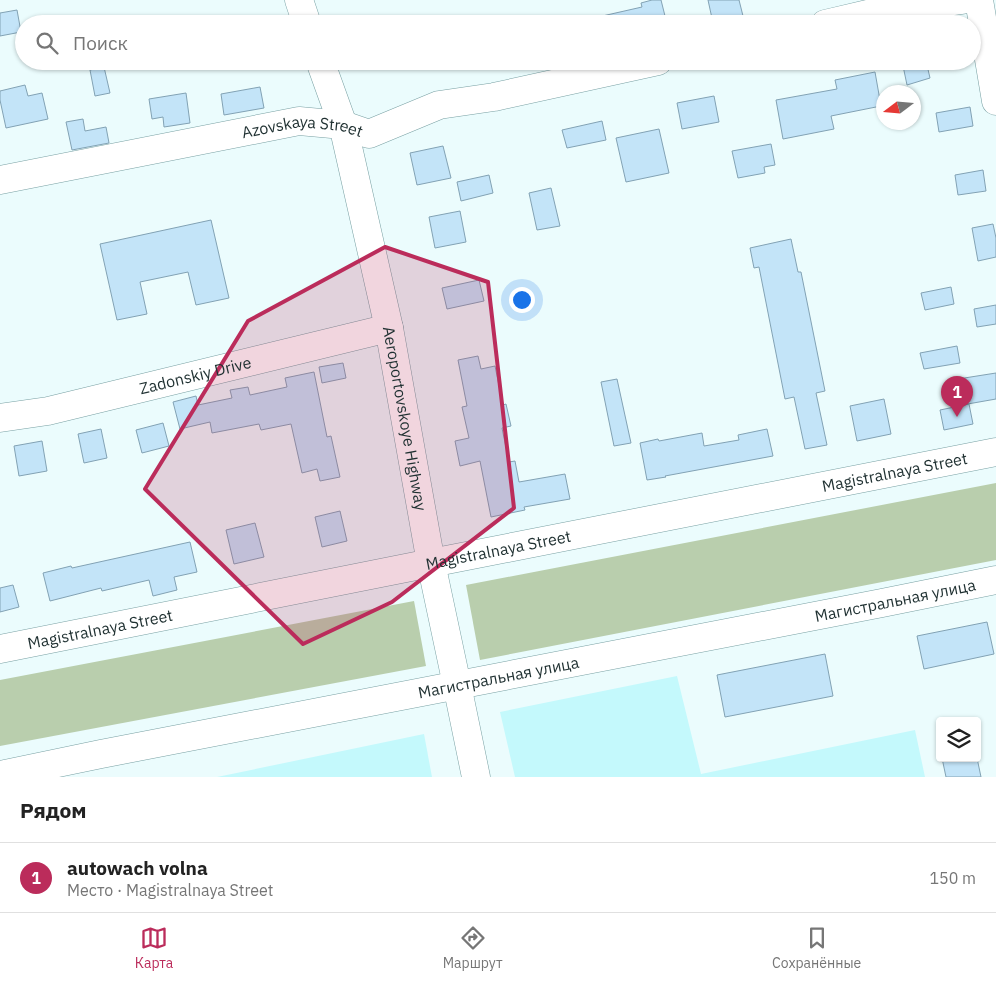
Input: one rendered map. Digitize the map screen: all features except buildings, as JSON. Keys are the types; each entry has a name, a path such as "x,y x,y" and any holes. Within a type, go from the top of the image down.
{"street":[{"path":"299,0 304,15"},
{"path":"863,15 962,0"},
{"path":"978,0 981,15"},
{"path":"981,17 996,100"},
{"name":"Aeroportovskoye Highway","path":"323,70 343,125 389,328 431,563 476,777"},
{"name":"Azovskaya Street","path":"0,180 300,122 343,125 369,134 439,105 494,97 617,70"},
{"name":"Zadonskiy Drive","path":"0,418 48,411 389,328"},
{"name":"Magistralnaya Street","path":"0,649 996,452"},
{"name":"Магистральная улица","path":"0,775 996,580"}],"highlighted area":[{"path":"385,247 488,282 514,508 392,602 303,644 145,489 248,321"}],"shaded area":[{"path":"677,676 701,774 915,730 925,777 515,777 500,712"},
{"path":"424,734 432,777 217,777"}],"green space":[{"path":"996,483 996,560 480,660 466,585"},
{"path":"414,601 426,666 0,746 0,680"}],"place":[{"name":"autowach volna","path":"957,417"}]}
